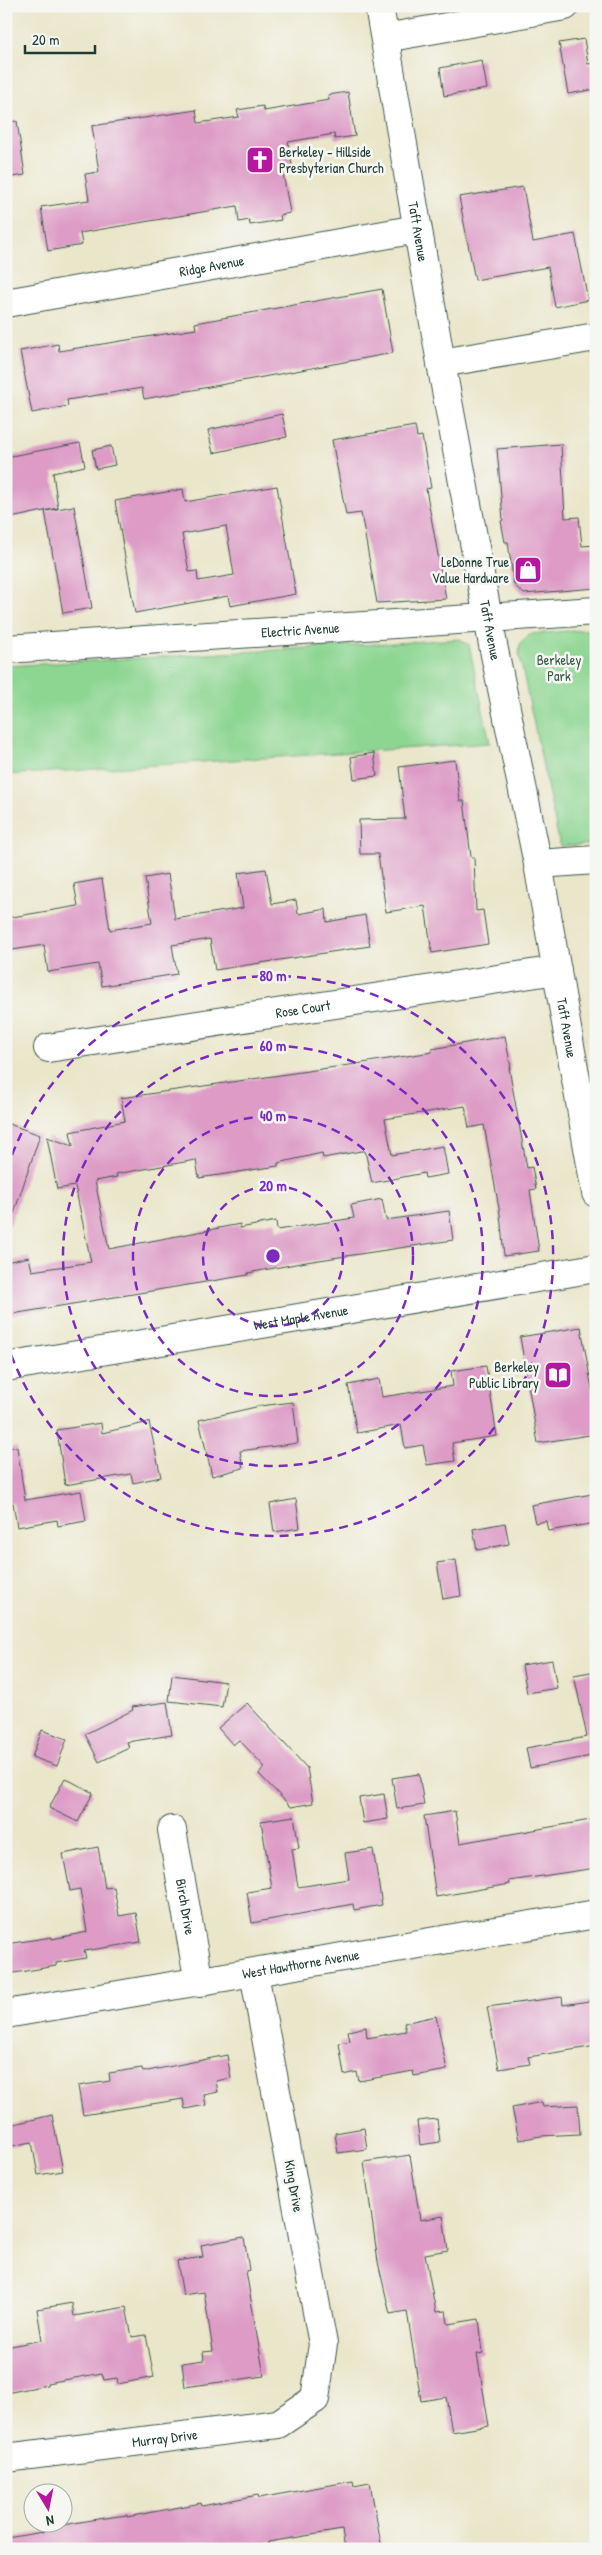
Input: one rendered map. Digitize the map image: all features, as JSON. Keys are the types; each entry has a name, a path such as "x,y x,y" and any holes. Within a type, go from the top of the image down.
{"street":[{"name":"Taft Avenue","path":"379,6 441,363 488,618 538,864 596,1192"},
{"path":"385,38 565,6"},
{"name":"Ridge Avenue","path":"6,303 417,230"},
{"path":"441,363 596,337"},
{"name":"Electric Avenue","path":"6,649 596,611"},
{"path":"538,864 596,860"},
{"name":"Rose Court","path":"48,1048 556,970"},
{"name":"West Maple Avenue","path":"6,1368 596,1268"},
{"name":"Birch Drive","path":"172,1830 199,1983"},
{"name":"West Hawthorne Avenue","path":"6,2014 199,1983 596,1914"},
{"name":"King Drive","path":"254,1973 323,2344 315,2399"},
{"name":"Murray Drive","path":"6,2458 278,2424 315,2399"}],"green space":[{"name":"Berkeley Park","path":"596,629 596,844 560,846 519,654 520,644 529,634"},
{"path":"460,639 469,645 490,743 6,775 6,666"}],"building":[{"path":"584,39 588,64 596,63 596,89 568,94 559,43"},
{"path":"482,60 487,89 444,96 440,68"},
{"path":"348,92 355,136 335,139 334,134 288,142 292,165 282,167 290,213 280,215 281,220 250,225 249,220 239,222 237,206 80,233 82,245 48,251 41,207 89,200 85,174 99,172 92,126 196,110 198,123 239,117 237,110 263,106 264,111 329,100 328,95"},
{"path":"17,121 25,175 6,178 6,122"},
{"path":"523,187 533,242 575,234 588,300 555,307 548,267 475,280 459,197"},
{"path":"382,289 393,353 144,399 142,388 67,400 68,406 32,413 20,351 58,344 59,351 196,329 195,323"},
{"path":"282,414 287,437 213,453 208,430"},
{"path":"415,426 417,437 422,436 431,488 426,489 446,599 377,603 361,513 346,515 332,440"},
{"path":"80,443 85,466 53,473 58,508 6,519 6,499 11,498 6,473 6,457"},
{"path":"561,444 565,518 579,517 582,546 596,545 596,588 524,594 514,585 508,542 505,542 501,521 503,520 497,449"},
{"path":"111,446 115,465 96,469 92,450"},
{"path":"277,486 296,594 230,606 228,596 135,613 115,501 183,489 185,502","holes":["226,526 234,575 198,581 197,571 189,572 182,534"]},
{"path":"74,506 92,608 63,613 45,511"},
{"path":"374,753 377,776 354,779 351,757"},
{"path":"455,760 460,801 464,801 471,857 474,857 476,911 483,910 488,944 432,953 425,906 386,912 378,854 360,854 359,820 405,819 399,767"},
{"path":"266,869 272,904 296,900 298,914 326,909 327,922 365,915 370,946 215,970 210,939 172,945 177,974 102,986 98,964 48,972 44,945 6,951 6,918 78,906 74,884 102,879 110,930 152,923 145,878 168,874 175,919 243,908 238,873"},
{"path":"505,1036 527,1168 532,1167 536,1189 530,1190 539,1251 504,1256 500,1214 484,1125 469,1128 465,1106 385,1119 392,1155 443,1146 448,1174 425,1178 424,1173 372,1183 365,1151 361,1151 323,1158 322,1153 278,1163 278,1166 199,1178 196,1160 116,1174 117,1177 95,1181 109,1249 240,1224 240,1228 276,1221 277,1230 354,1218 351,1205 382,1199 386,1220 449,1211 453,1240 306,1262 248,1273 248,1275 6,1315 6,1262 29,1257 32,1271 91,1262 75,1186 57,1189 47,1137 73,1146 70,1132 125,1121 121,1098 432,1052 432,1049"},
{"path":"6,1123 40,1135 10,1225 6,1224"},
{"name":"Berkeley Public Library","path":"581,1327 596,1412 596,1434 538,1443 520,1337"},
{"path":"486,1366 497,1436 452,1443 455,1461 427,1465 423,1445 405,1448 401,1425 357,1433 348,1385 379,1379 382,1397 453,1386 451,1371"},
{"path":"293,1402 298,1443 240,1451 243,1468 212,1476 199,1420 260,1406"},
{"path":"149,1422 161,1477 133,1483 131,1474 65,1485 57,1430 101,1423 102,1433"},
{"path":"17,1447 25,1500 81,1491 86,1521 58,1526 57,1520 17,1527 13,1503 6,1504 6,1448"},
{"path":"592,1494 596,1523 548,1531 546,1521 535,1523 531,1505"},
{"path":"296,1499 300,1528 274,1532 270,1504"},
{"path":"505,1523 509,1544 477,1550 473,1529"},
{"path":"456,1560 461,1596 443,1599 437,1563"},
{"path":"552,1660 557,1688 527,1693 522,1665"},
{"path":"596,1671 596,1755 530,1768 526,1748 587,1737 574,1675"},
{"path":"172,1675 226,1682 222,1707 169,1701"},
{"path":"167,1702 172,1735 127,1742 129,1748 99,1762 85,1734 133,1710 132,1707"},
{"path":"247,1703 307,1768 313,1803 291,1807 259,1774 265,1767 239,1740 233,1745 218,1728"},
{"path":"42,1730 67,1739 57,1766 32,1757"},
{"path":"419,1774 424,1805 397,1809 392,1778"},
{"path":"65,1778 93,1793 78,1822 49,1808"},
{"path":"384,1794 388,1819 363,1823 359,1798"},
{"path":"455,1811 460,1843 596,1819 596,1868 509,1881 510,1884 436,1897 424,1816"},
{"path":"294,1816 299,1848 292,1849 298,1887 349,1879 345,1853 373,1849 382,1905 354,1910 353,1904 252,1923 247,1892 272,1888 261,1821"},
{"path":"98,1847 105,1888 114,1887 119,1916 136,1913 141,1942 84,1951 86,1958 56,1963 56,1966 8,1974 6,1944 52,1937 52,1939 87,1932 80,1889 70,1891 63,1854"},
{"path":"562,1997 563,2005 596,2000 596,2046 528,2057 530,2064 499,2069 487,2007"},
{"path":"436,2016 447,2070 414,2076 413,2071 359,2081 357,2072 344,2075 339,2043 350,2041 348,2031 366,2027 367,2038 406,2031 404,2023"},
{"path":"227,2055 231,2078 216,2081 218,2092 204,2095 206,2105 185,2109 183,2099 83,2115 78,2086 110,2081 109,2073 142,2068 143,2072"},
{"path":"542,2102 543,2107 578,2105 580,2134 540,2136 519,2140 512,2108"},
{"path":"52,2115 63,2171 38,2175 32,2142 6,2147 6,2126"},
{"path":"437,2119 440,2142 420,2145 417,2121"},
{"path":"364,2128 367,2149 338,2153 335,2133"},
{"path":"410,2155 420,2220 443,2216 448,2250 425,2254 436,2312 446,2311 448,2324 479,2319 483,2353 477,2354 489,2426 452,2432 446,2397 421,2401 407,2311 390,2314 378,2262 364,2162"},
{"path":"244,2237 249,2270 246,2271 264,2376 185,2387 182,2363 204,2360 203,2352 213,2351 204,2292 183,2295 177,2261 203,2257 201,2245"},
{"path":"72,2303 74,2316 126,2307 132,2337 146,2335 154,2377 118,2384 117,2378 104,2380 102,2373 6,2393 6,2347 42,2340 37,2309"},
{"path":"353,2481 354,2486 370,2483 382,2549 345,2549 342,2530 268,2542 269,2549 233,2549 232,2544 206,2549 7,2549 7,2538 43,2532 72,2532 72,2523 127,2515 127,2517 201,2503 202,2506 258,2495 259,2498"}],"place":[{"name":"Berkeley - Hillside Presbyterian Church","path":"260,160"},
{"name":"LeDonne True Value Hardware","path":"528,570"},
{"name":"Berkeley Public Library","path":"558,1375"}]}
